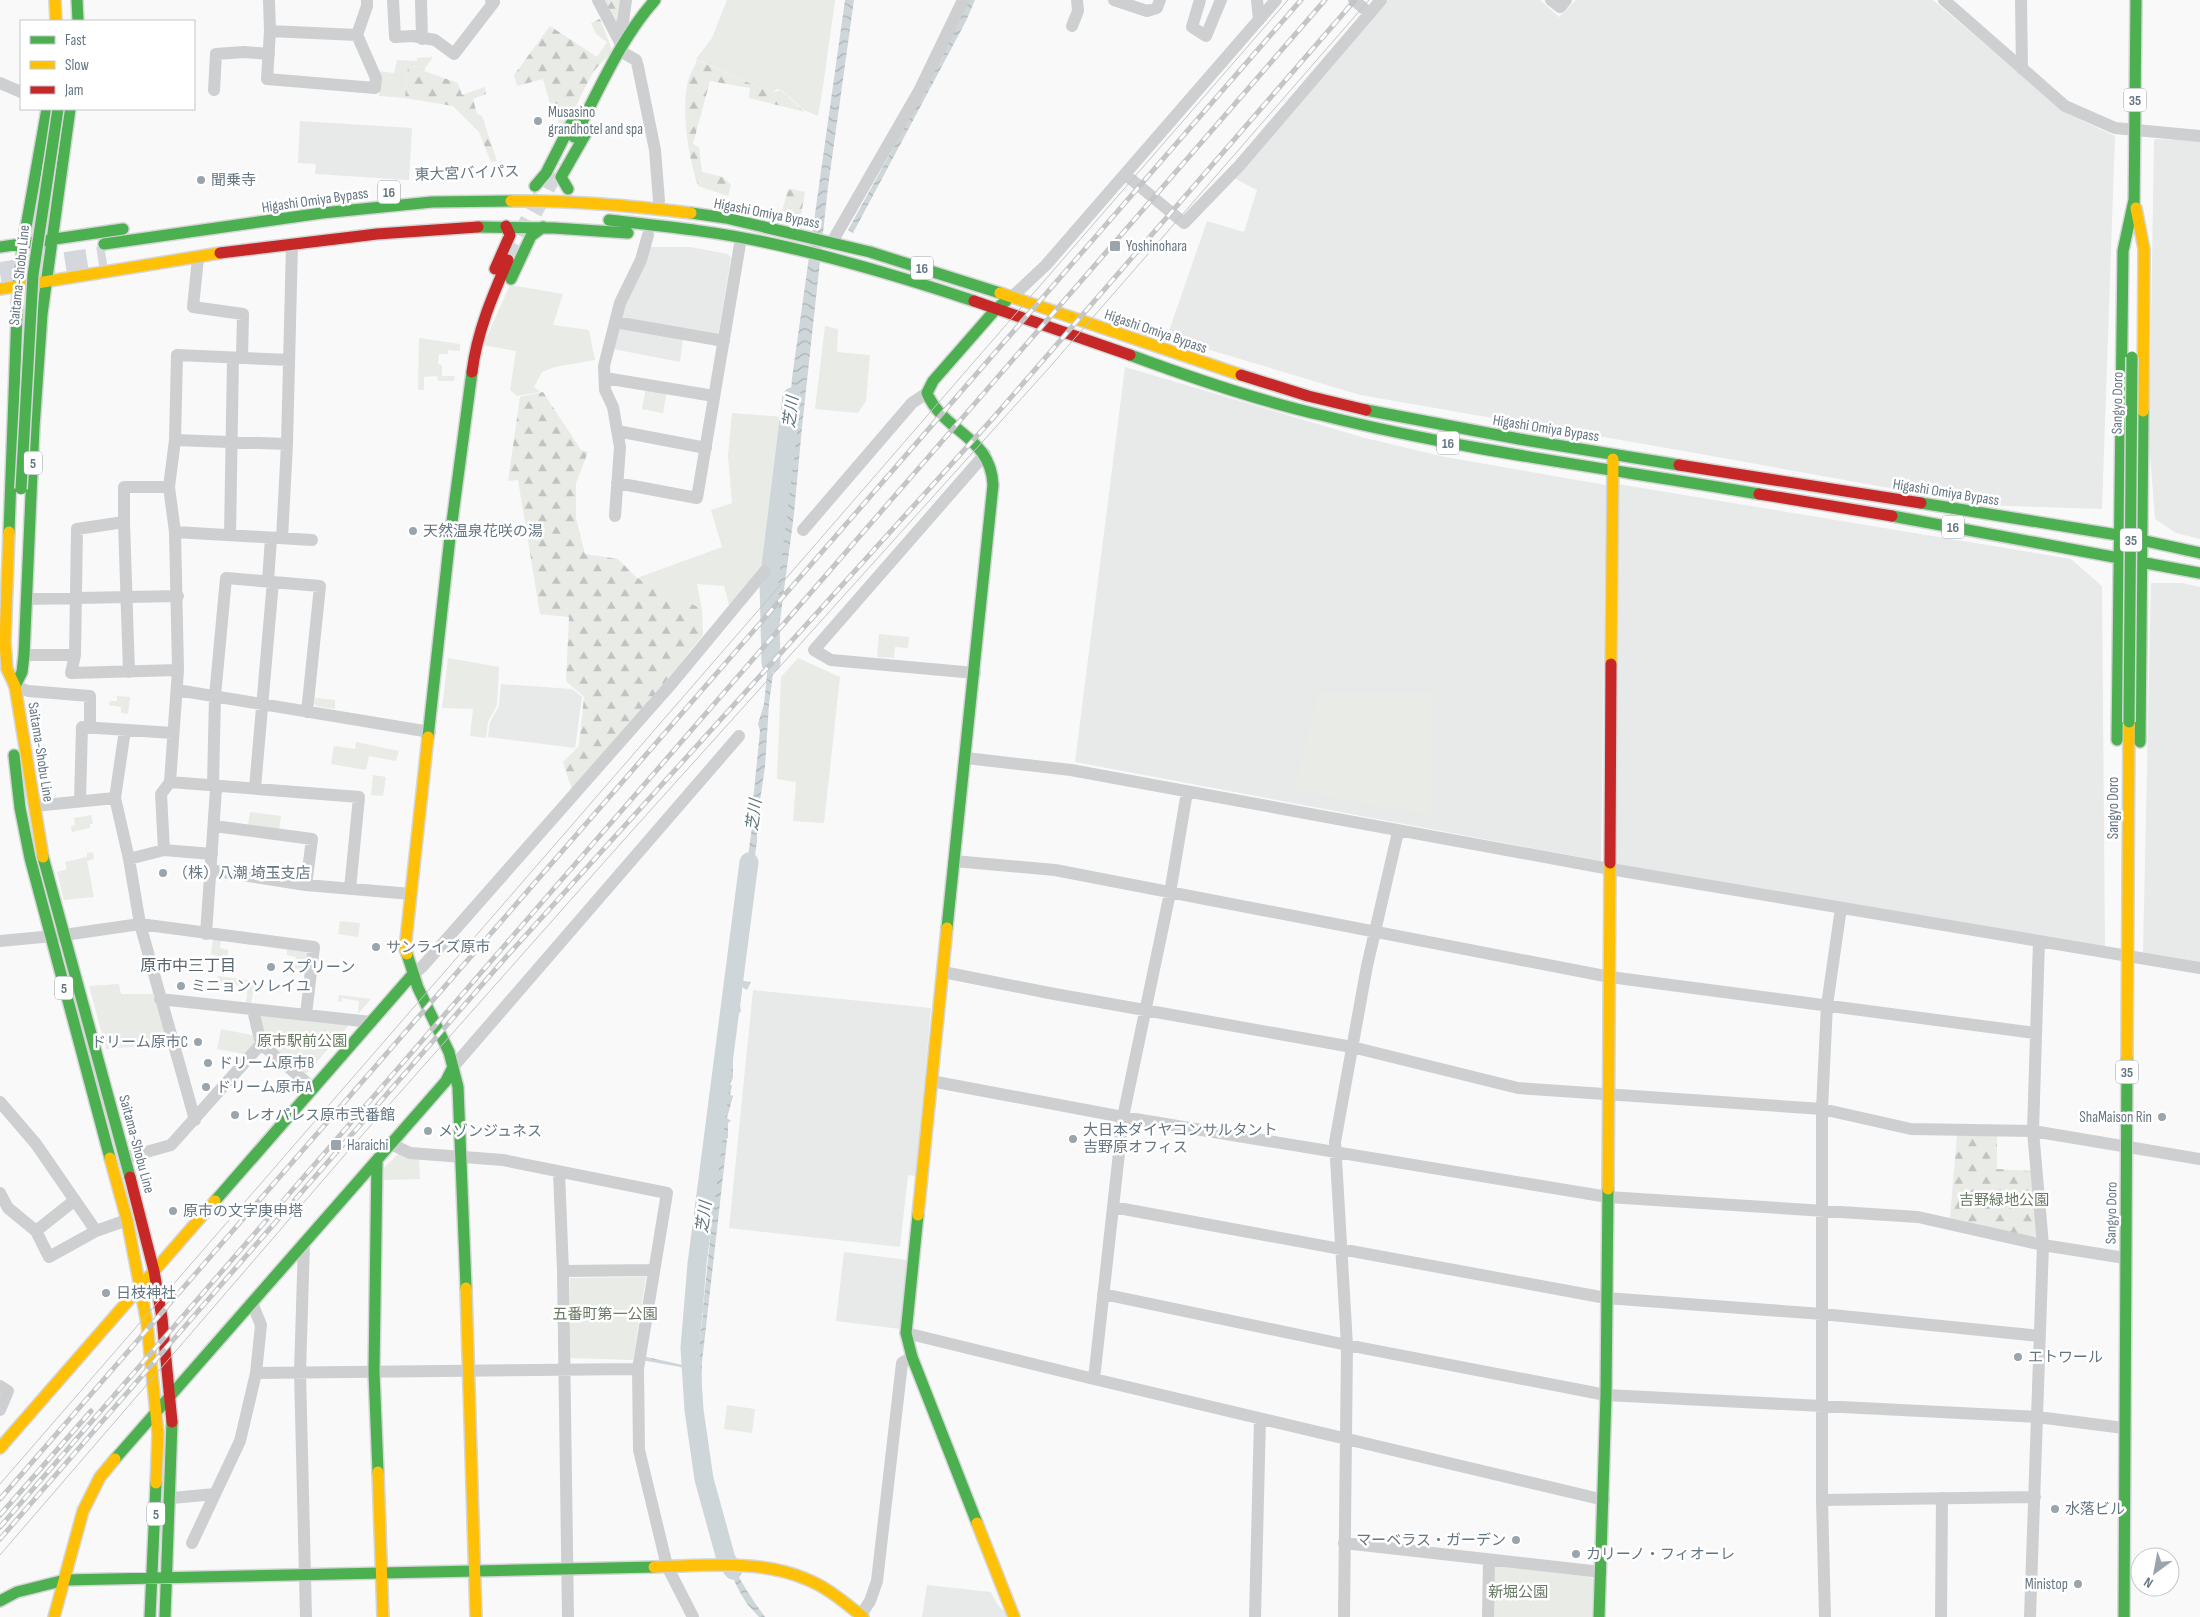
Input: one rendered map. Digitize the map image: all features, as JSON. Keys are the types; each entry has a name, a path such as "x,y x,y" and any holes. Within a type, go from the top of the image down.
{"main road":[{"path":"55,0 56,20"},
{"path":"66,0 66,20"},
{"path":"77,0 78,20"},
{"path":"574,137 639,18 655,0"},
{"name":"Sangyo Doro","path":"2124,1617 2127,957 2136,0"},
{"path":"535,186 546,173 596,78 619,53"},
{"path":"568,190 562,178 614,85 619,53"},
{"name":"5","path":"15,686 7,669 5,640 18,286 23,244 47,110"},
{"name":"Saitama-Shobu Line","path":"58,110 32,284 21,489 15,686 11,723 18,798 30,858 49,937 127,1220 148,1323 156,1411 157,1462 150,1617"},
{"name":"5","path":"15,686 22,672 24,655 34,427 42,314 70,110"},
{"name":"東大宮バイパス","path":"520,186 535,186 659,201 726,218"},
{"name":"Higashi Omiya Bypass","path":"104,244 322,213 432,202 543,200 649,208 726,218 832,242 940,273 1231,372 1308,396 1386,414 1518,439 2143,539 2200,553"},
{"name":"35","path":"2117,755 2118,535 2123,251 2134,200"},
{"name":"35","path":"2128,886 2139,846 2143,539 2144,249 2134,200"},
{"name":"Higashi Omiya Bypass","path":"341,223 394,218"},
{"name":"Higashi Omiya Bypass","path":"599,219 724,235 831,258 996,308 1217,385 1304,411 1383,431 1516,456 1613,470 2118,556 2200,573"},
{"path":"467,404 465,359 467,343 476,312 510,235 506,226"},
{"name":"16","path":"0,289 292,244 431,229 506,226 648,235 724,235"},
{"path":"467,404 478,355 488,329 531,236 543,227"},
{"path":"0,247 131,228"},
{"path":"476,1617 462,1157 458,1088 449,1052 412,975 405,949 450,537 474,354 479,333 508,260"},
{"path":"1012,297 996,308 933,381 927,393 932,405 985,454 990,462 993,475 993,490 966,758 930,1081 906,1333 912,1357 1014,1617"},
{"path":"1599,1617 1606,1395 1613,454"},
{"name":"Saitama-Shobu Line","path":"15,686 43,856 125,1158 154,1271 162,1318 173,1428 172,1498 166,1617"},
{"name":"35","path":"2116,845 2128,886"},
{"path":"0,1448 412,975"},
{"path":"54,1617 83,1511 93,1489 108,1466 391,1144 446,1080 453,1067"},
{"path":"377,1160 374,1372 383,1617"},
{"path":"0,1601 24,1590 65,1580 714,1566 748,1567 792,1573 808,1579 862,1616"}],"street":[{"path":"269,0 268,79 375,88 376,78 357,35 367,6 366,0"},
{"path":"393,0 395,37 414,36 435,40 454,54 494,2 491,0"},
{"path":"421,0 422,39"},
{"path":"598,0 615,33 619,53 636,60 655,150 659,201"},
{"path":"615,33 623,22 626,0"},
{"path":"1072,26 1078,11 1077,0"},
{"path":"1114,0 1147,11 1157,8 1160,0"},
{"path":"1200,0 1192,27 1206,36 1221,0"},
{"path":"1257,0 1259,20"},
{"path":"1012,297 1046,266 1276,0"},
{"path":"1354,0 1369,13"},
{"path":"1126,175 1184,223 1240,165 1381,0"},
{"path":"1551,0 1560,7 1566,0"},
{"path":"1944,0 2066,106 2115,128 2200,136"},
{"path":"2021,0 2022,69"},
{"path":"832,242 908,110 938,54 961,5"},
{"path":"270,30 357,35"},
{"path":"214,90 216,54 244,52 269,54"},
{"path":"0,84 20,92"},
{"path":"615,516 620,446 613,407 606,390 604,366 620,302 641,260 648,235"},
{"path":"617,483 697,498 741,238"},
{"path":"255,788 270,581 287,444 292,244"},
{"path":"198,258 192,307 243,314 232,442 230,535"},
{"path":"615,322 724,340"},
{"path":"164,850 161,794 170,782 178,670 178,596 175,532 169,487 175,440 177,355 288,360"},
{"path":"605,378 714,396"},
{"path":"803,530 912,403 927,393"},
{"path":"617,431 706,448"},
{"path":"175,440 287,444"},
{"path":"975,673 831,660 814,650 985,454"},
{"path":"129,672 124,487 169,487"},
{"path":"124,522 77,529 75,655 71,673 178,670"},
{"path":"175,532 312,540"},
{"path":"412,975 422,968 673,682 765,571"},
{"path":"206,934 216,789 213,786 215,696 226,578 320,586 307,712"},
{"path":"27,599 178,596"},
{"path":"24,655 75,655"},
{"path":"15,686 28,691 90,696 90,728"},
{"path":"177,690 430,732"},
{"path":"80,801 82,727 173,733"},
{"path":"125,730 115,798 129,860 140,924 194,1120"},
{"path":"453,1067 739,736"},
{"path":"966,758 1071,770 1398,832 2200,968"},
{"path":"170,782 359,797 350,888"},
{"path":"1094,1380 1123,1117 1170,893 1187,792"},
{"path":"34,806 115,798"},
{"path":"214,826 312,839 306,885"},
{"path":"1344,1617 1347,1345 1335,1142 1374,933 1398,832"},
{"path":"129,860 164,850 212,854"},
{"path":"954,861 1055,870 1610,977 2035,1033"},
{"path":"210,870 306,885 411,894"},
{"path":"1825,1617 1822,1500 1822,1109 1827,1006 1841,908"},
{"path":"0,941 64,936 140,924 314,947 306,1014"},
{"path":"2030,1617 2043,1245 2033,1131 2039,940"},
{"path":"943,972 1352,1048 1518,1088 1822,1109 1911,1129 2033,1131 2200,1159"},
{"path":"160,998 371,1022"},
{"path":"253,1010 261,1044 313,1088"},
{"path":"125,1158 171,1145 261,1044"},
{"path":"930,1081 1123,1117 1608,1198 1918,1217 2043,1245 2125,1258"},
{"path":"0,1102 36,1144 96,1231"},
{"path":"391,1144 410,1152 503,1160 667,1194 638,1369 639,1450 667,1566 693,1617"},
{"path":"559,1172 563,1271 562,1370 568,1617"},
{"path":"0,1193 8,1208 36,1231 50,1257 96,1231 127,1220"},
{"path":"36,1231 75,1200"},
{"path":"1113,1207 1606,1298 1822,1314 2040,1336"},
{"path":"304,1243 300,1372 306,1617"},
{"path":"563,1271 654,1270"},
{"path":"1103,1294 1347,1345 1606,1395 2037,1417 2124,1428"},
{"path":"192,1543 240,1441 256,1373 261,1325 252,1303"},
{"path":"906,1333 1094,1380 1604,1500"},
{"path":"862,1616 877,1581 902,1363 912,1357"},
{"path":"256,1373 638,1369"},
{"path":"0,1386 8,1390 0,1410"},
{"path":"1255,1617 1260,1419"},
{"path":"172,1498 215,1494"},
{"path":"1822,1500 2035,1497"},
{"path":"1941,1617 1942,1498"},
{"path":"1344,1543 1601,1572"},
{"path":"1488,1617 1489,1560"}],"shaded area":[{"path":"1388,0 1540,0 1559,17 1576,0 1933,0 2064,112 2115,136 2102,509 1984,505 1360,395 1167,337 1207,221 1244,232 1257,190 1232,177"},
{"path":"300,121 412,128 409,180 315,174 316,164 298,163"},
{"path":"2154,139 2200,141 2200,539 2176,533 2155,519 2149,442"},
{"path":"649,247 690,247 728,254 731,258 718,336 684,330 680,362 613,349 623,301"},
{"path":"1125,367 1365,438 1445,457 1606,485 1601,861 1075,762"},
{"path":"1618,484 2071,559 2102,586 2105,948 1615,865"},
{"path":"2151,583 2182,583 2200,587 2200,963 2143,953"},
{"path":"501,684 572,689 582,697 575,748 488,737 490,722 499,706"},
{"path":"753,990 931,1008 916,1176 908,1175 900,1247 729,1228"},
{"path":"844,1252 908,1260 900,1329 836,1321"},
{"path":"927,1585 991,1592 1007,1617 922,1617"}],"green space":[{"path":"604,0 624,0 615,28"},
{"path":"727,0 835,0 818,116 804,110 781,90 777,89 772,93 696,59 712,38"},
{"path":"600,19 612,50 594,71 562,136 553,103 550,104 543,79 517,86 514,75 550,26 597,57 607,42 596,34 591,23"},
{"path":"433,57 426,67 408,66 405,98 379,96 380,76 377,71 394,73 397,60 417,61 417,58"},
{"path":"697,60 772,93 780,90 805,112 749,98 750,88 710,81 693,144 699,147 702,172 723,177 731,185 728,196 698,186 691,162 685,110 688,82"},
{"path":"408,66 426,67 424,71 458,83 462,95 485,87 486,94 473,99 477,114 482,116 497,161 491,162 479,132 453,106 405,98"},
{"path":"788,190 805,192 801,215 782,211"},
{"path":"510,285 563,294 553,325 589,330 595,360 555,367 542,372 534,387 540,392 517,396 510,390 516,351 483,345"},
{"path":"825,326 838,329 837,352 870,355 866,401 858,413 815,409"},
{"path":"419,338 460,344 460,351 448,350 448,354 439,354 438,364 442,365 442,376 455,376 454,381 438,381 437,376 424,377 424,390 418,390"},
{"path":"646,388 667,391 663,413 642,409"},
{"path":"543,392 581,450 588,452 576,483 576,518 585,554 618,559 637,578 702,609 703,635 653,697 572,790 563,762 579,746 584,697 566,681 569,617 540,614 518,480 508,481 520,397"},
{"path":"732,413 783,417 764,578 729,605 724,586 697,584 702,609 637,578 722,547 711,510 732,503 728,456"},
{"path":"879,634 909,637 908,648 895,647 894,658 877,657"},
{"path":"448,658 499,667 497,705 488,722 486,738 470,736 473,709 442,708"},
{"path":"798,658 840,677 824,823 793,821 796,782 777,779 781,677"},
{"path":"1319,693 1433,693 1434,816 1293,790"},
{"path":"117,696 130,697 128,714 121,713 121,707 109,705 110,701 117,701"},
{"path":"315,698 335,700 335,709 316,706 314,703"},
{"path":"356,742 399,751 396,761 369,756 366,770 331,764 334,746 355,749"},
{"path":"373,775 386,777 383,796 371,795"},
{"path":"250,812 281,816 279,830 248,825"},
{"path":"91,815 93,824 90,824 90,828 72,832 71,826 75,825 74,818"},
{"path":"93,852 94,859 87,861 94,897 64,900 57,872 67,869 65,862 87,857 87,853"},
{"path":"340,921 360,923 358,937 338,934"},
{"path":"213,939 221,940 220,948 228,950 227,960 215,958 215,955 211,954"},
{"path":"287,948 306,951 308,954 305,983 303,983 305,970 295,968 296,957 287,955"},
{"path":"218,976 255,981 251,1004 246,1003 248,987 217,981"},
{"path":"119,984 121,994 153,994 168,1044 106,1049 89,986"},
{"path":"339,995 371,999 358,1014 359,1001 342,998 341,1002 338,1002"},
{"name":"原市駅前公園","path":"261,1015 350,1024 306,1074 267,1041 259,1019"},
{"path":"221,1029 252,1035 255,1041 244,1054 217,1049"},
{"name":"吉野緑地公園","path":"1957,1134 1997,1134 1997,1169 2032,1171 2039,1233 2034,1238 1950,1218"},
{"path":"400,1152 419,1157 420,1179 384,1180 384,1168"},
{"name":"五番町第一公園","path":"646,1277 633,1360 570,1358 570,1278"},
{"path":"727,1405 755,1409 752,1433 724,1429"},
{"name":"新堀公園","path":"1495,1565 1590,1577 1594,1580 1592,1617 1490,1617"}],"water":[{"path":"845,0 854,0 828,187 794,514 769,704 765,767 757,820 757,841 741,978 744,981 751,982 747,990 742,987 741,1011 738,1015 733,1052 733,1078 730,1084 732,1086 730,1095 733,1096 727,1118 731,1121 728,1123 728,1138 726,1139 702,1362 701,1401 698,1401 701,1461 705,1489 712,1515 733,1566 765,1617 759,1617 747,1603 734,1581 710,1525 703,1500 694,1449 694,1396 697,1370 641,1360 642,1356 697,1368 703,1313 701,1311 703,1308 715,1191 706,1189 709,1183 716,1188 715,1177 719,1154 719,1113 722,1112 734,1015 735,981 738,971 747,887 744,885 753,820 752,811 760,731 758,724 764,704 780,546 792,378"},
{"path":"969,0 975,0 966,21 853,233 848,230 891,152"}],"waterway":[{"name":"芝川","path":"771,663 769,582 792,397"},
{"name":"芝川","path":"733,1570 726,1559 704,1479 694,1410 690,1348 697,1264 749,862"}],"tunnel":[{"path":"508,260 559,164"},
{"path":"0,273 106,257"}],"tram line":[{"path":"0,1484 1288,0"},
{"path":"0,1555 349,1150 630,833 1048,369 1369,0"}],"railway":[{"path":"0,1499 1301,0"},
{"path":"0,1527 1325,0"},
{"path":"0,1539 507,956 994,417 1355,0"},
{"path":"0,1515 91,1411"}],"traffic: fast":[{"path":"77,0 78,20"},
{"path":"574,137 631,31 655,0"},
{"path":"2134,211 2136,0"},
{"path":"9,532 18,286 23,244 47,110"},
{"path":"21,489 33,275 58,110"},
{"path":"15,686 22,672 24,655 34,427 42,314 70,110"},
{"path":"535,186 546,173 573,120"},
{"path":"568,189 561,177 589,128"},
{"path":"2117,740 2123,251 2134,200"},
{"path":"104,244 322,213 432,202 511,201"},
{"path":"691,213 726,218 870,252 1000,293"},
{"path":"609,220 706,232 764,242 870,268 974,301"},
{"path":"478,227 554,228 628,233"},
{"path":"511,279 531,236 543,227"},
{"path":"0,247 123,229"},
{"path":"947,928 993,485 990,469 984,455 944,417 934,406 927,393 933,381 996,309 1006,301"},
{"path":"1130,355 1248,395 1375,428 1539,459 1759,494"},
{"path":"2129,722 2132,357"},
{"path":"428,737 450,537 472,372"},
{"path":"1366,410 1519,439 1679,465"},
{"path":"2140,742 2143,411"},
{"path":"1921,503 2118,535 2200,553"},
{"path":"1892,516 2200,573"},
{"path":"14,755 20,808 30,858 110,1158"},
{"path":"43,857 130,1177"},
{"path":"407,954 418,988 449,1052 458,1087 466,1288"},
{"path":"215,1201 412,975"},
{"path":"2124,1617 2127,1058"},
{"path":"115,1459 446,1081 453,1067"},
{"path":"377,1160 374,1372 378,1472"},
{"path":"1599,1617 1606,1395 1608,1189"},
{"path":"918,1215 906,1333 912,1357 977,1523"},
{"path":"165,1617 172,1422"},
{"path":"150,1617 156,1483"},
{"path":"0,1601 17,1592 65,1580 654,1567"}],"traffic: slow":[{"path":"55,0 56,20"},
{"path":"511,201 556,201 691,213"},
{"path":"2136,208 2144,249 2143,411"},
{"path":"0,289 220,253"},
{"path":"1000,293 1241,375"},
{"path":"1611,664 1613,459"},
{"path":"9,532 5,642 7,669 15,686 43,857"},
{"path":"2127,1058 2129,722"},
{"path":"407,954 405,949 428,737"},
{"path":"1608,1189 1610,863"},
{"path":"918,1215 947,928"},
{"path":"110,1158 127,1220 147,1323 158,1434 156,1483"},
{"path":"0,1448 215,1201"},
{"path":"466,1288 476,1617"},
{"path":"54,1617 83,1511 100,1477 115,1459"},
{"path":"378,1472 383,1617"},
{"path":"977,1523 1014,1617"},
{"path":"654,1567 731,1565 751,1566 788,1573 821,1586 863,1617"}],"traffic: jam":[{"path":"495,269 510,235 506,226"},
{"path":"220,253 377,234 478,227"},
{"path":"472,372 481,329 508,260"},
{"path":"974,301 1130,355"},
{"path":"1241,375 1308,396 1366,410"},
{"path":"1679,465 1921,503"},
{"path":"1759,494 1892,516"},
{"path":"1610,863 1611,664"},
{"path":"130,1177 154,1271 162,1318 172,1422"}],"place":[{"name":"Musasino grandhotel and spa","path":"538,121"},
{"name":"聞乗寺","path":"201,180"},
{"name":"Yoshinohara","path":"1115,246"},
{"name":"天然温泉花咲の湯","path":"413,531"},
{"name":"（株）八潮 埼玉支店","path":"163,873"},
{"name":"サンライズ原市","path":"376,947"},
{"name":"スプリーン","path":"271,967"},
{"name":"ミニョンソレイユ","path":"181,986"},
{"name":"ドリーム原市C","path":"198,1042"},
{"name":"ドリーム原市B","path":"208,1063"},
{"name":"ドリーム原市A","path":"206,1087"},
{"name":"レオパレス原市弐番館","path":"235,1115"},
{"name":"ShaMaison Rin","path":"2162,1117"},
{"name":"メゾンジュネス","path":"428,1131"},
{"name":"大日本ダイヤコンサルタント 吉野原オフィス","path":"1073,1139"},
{"name":"Haraichi","path":"336,1145"},
{"name":"原市の文字庚申塔","path":"173,1211"},
{"name":"日枝神社","path":"106,1293"},
{"name":"エトワール","path":"2018,1357"},
{"name":"水落ビル","path":"2055,1509"},
{"name":"マーベラス・ガーデン","path":"1516,1540"},
{"name":"カリーノ・フィオーレ","path":"1576,1554"},
{"name":"Ministop","path":"2078,1584"}],"district":[{"name":"原市中三丁目","path":"188,965"}]}
